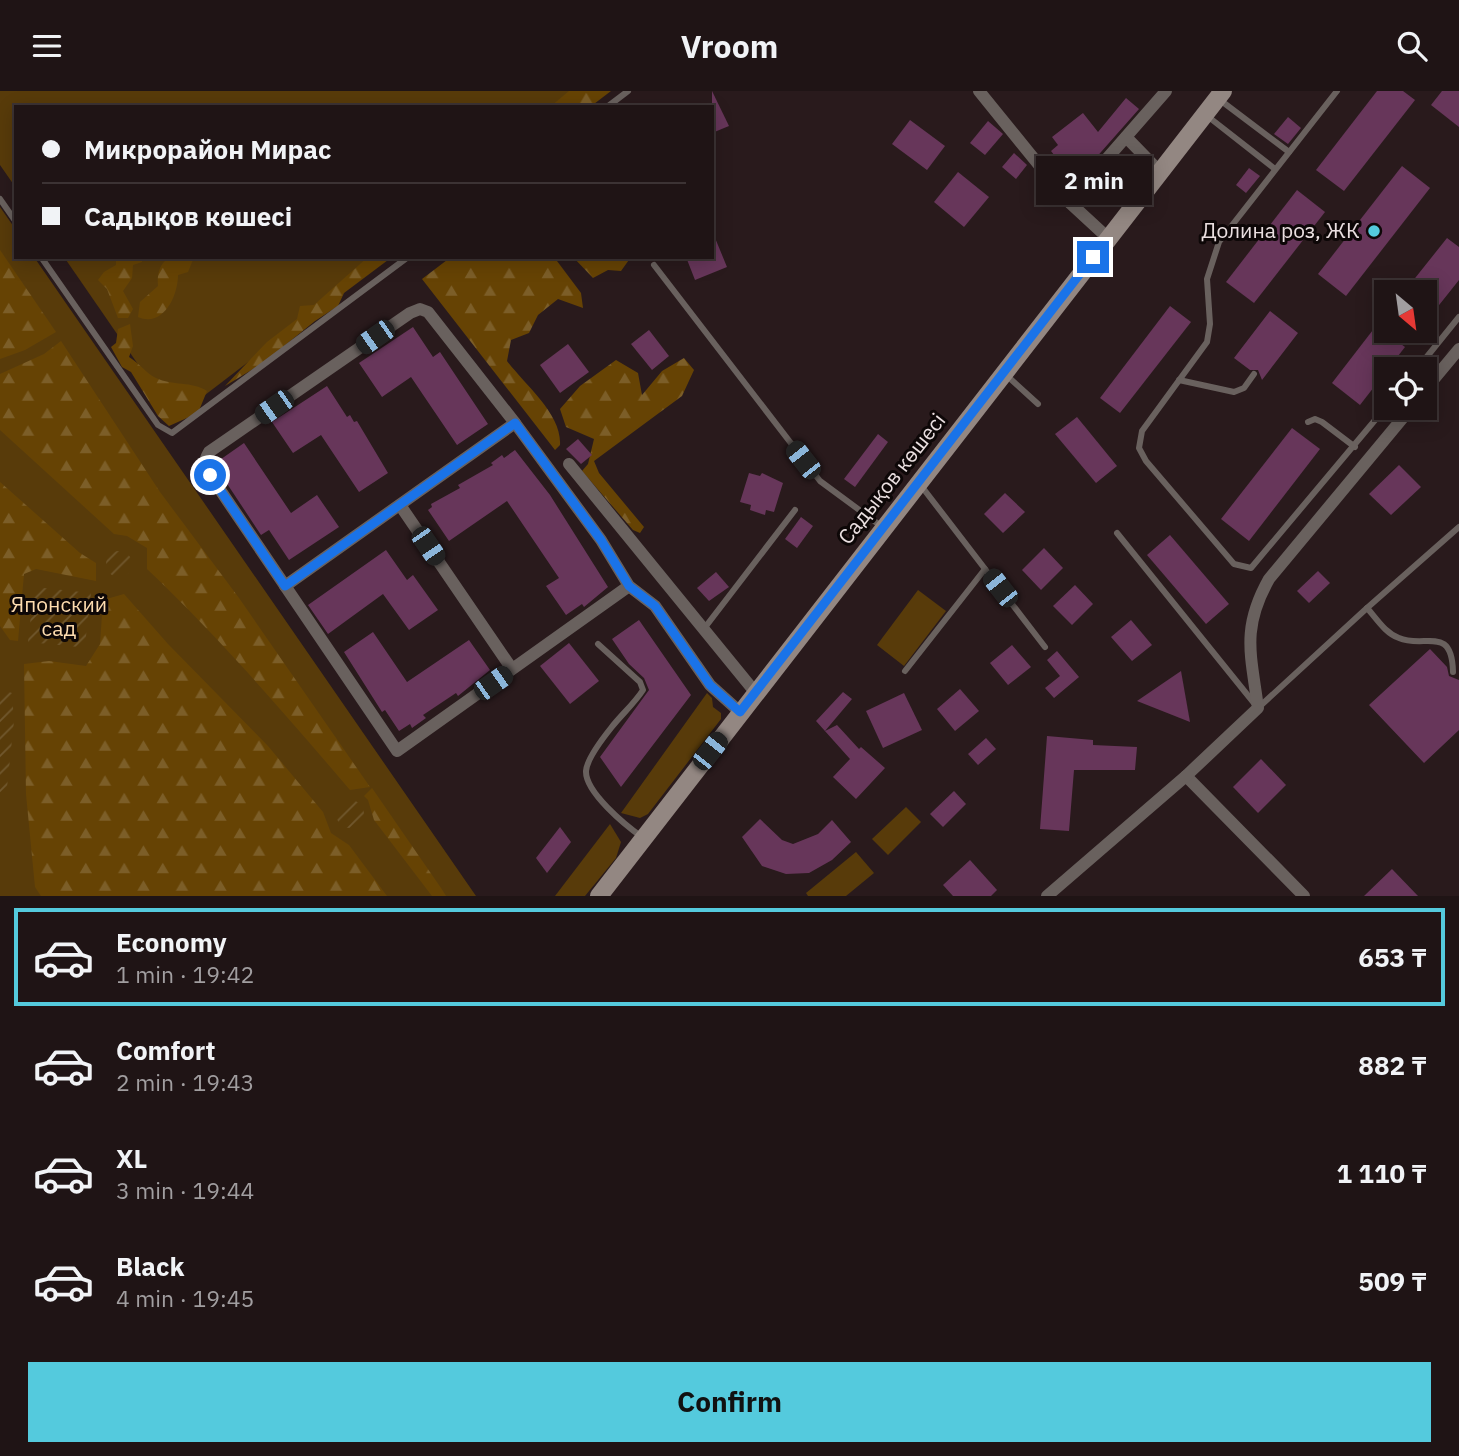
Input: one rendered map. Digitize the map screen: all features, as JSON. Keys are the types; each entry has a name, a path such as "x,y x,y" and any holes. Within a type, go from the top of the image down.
{"street":[{"path":"979,91 1069,202 1108,238"},
{"path":"1069,202 1166,91"},
{"name":"Садықов көшесі","path":"599,896 1220,94"},
{"path":"1126,137 1160,171"},
{"path":"629,586 397,751 204,465 209,452 420,309 428,311 601,540 629,586 655,606 710,685 740,712"},
{"path":"1437,375 1459,349"},
{"path":"1047,896 1186,776 1258,708 1248,637 1259,598 1269,579 1400,420"},
{"path":"285,586 515,423"},
{"path":"569,464 755,692"},
{"path":"400,505 512,669"},
{"path":"1186,776 1304,896"}],"lane":[{"path":"610,105 628,91"},
{"path":"1337,91 1219,242 1207,279 1210,334 1142,432 1139,447 1154,471 1241,568 1251,568 1258,564 1376,420"},
{"path":"1220,94 1289,152"},
{"path":"1205,114 1275,169"},
{"path":"0,199 14,219"},
{"path":"42,259 158,425 172,433 405,259"},
{"path":"654,265 820,481 883,528"},
{"path":"1426,357 1459,317"},
{"path":"1003,373 1038,404"},
{"path":"1179,380 1234,392 1244,388 1254,374"},
{"path":"1308,422 1315,419 1321,422 1355,447"},
{"path":"918,482 1045,647"},
{"path":"703,630 795,510"},
{"path":"1117,533 1258,708 1459,527"},
{"path":"905,671 985,569"},
{"path":"1367,608 1390,634 1402,640 1434,639 1446,646 1452,657 1453,672"},
{"path":"598,644 640,682 643,689 610,729 591,759 586,770 589,786 626,826 643,838"}],"green space":[{"path":"0,91 602,91 584,105 14,105 14,185 0,165"},
{"path":"569,91 611,91 593,105 552,105"},
{"path":"0,207 14,227 14,259 35,259 476,896 0,896"},
{"path":"0,250 56,332 25,350 0,359"},
{"path":"65,259 382,259 175,418"},
{"path":"116,259 142,259 142,262 133,265 132,278 123,291 133,309 128,318 118,318 107,289 98,280 104,272 116,265"},
{"path":"168,259 193,259 188,272 178,275 172,300 162,314 147,319 138,317 140,302 158,286 163,263"},
{"path":"366,259 389,259 344,293 338,306 263,363 225,386 267,342 297,319 300,306 314,305"},
{"path":"448,259 556,259 581,293 583,308 558,299 538,315 529,333 511,340 507,361 541,400 555,422 560,445 555,450 422,279"},
{"path":"575,259 630,259 621,271 608,270 593,278"},
{"path":"130,324 133,346 129,357 156,378 207,391 198,413 169,426 158,416 131,372 122,367 111,347 116,343 118,329"},
{"path":"61,341 160,492 239,598 370,787 350,790 226,649 147,569 147,548 127,536 114,534 0,430 0,374 44,354"},
{"path":"684,358 694,370 682,396 594,461 599,473 644,527 640,533 633,530 582,471 588,464 594,439 566,427 560,409 580,386 616,360 638,373 642,395 662,371"},
{"path":"0,482 80,553 96,563 96,581 36,569 24,574 18,641 10,640 0,626"},
{"path":"119,551 128,555 132,564 128,573 119,577 110,573 106,564 110,555"},
{"name":"Японский сад","path":"34,587 91,593 85,645 79,647 28,642"},
{"path":"918,590 946,611 904,666 877,645"},
{"path":"124,594 168,644 268,746 323,812 331,833 349,845 387,896 41,896 35,887 26,794 24,664 49,661 86,666 100,644 103,600"},
{"path":"0,689 12,693 14,721 6,797 0,797"},
{"path":"707,693 712,698 713,707 721,713 721,719 648,814 640,818 621,813"},
{"path":"372,788 446,896 432,896 374,820 368,800 364,796"},
{"path":"350,800 360,804 364,814 360,824 350,828 340,824 336,814 340,804"},
{"path":"906,807 921,822 888,855 872,839"},
{"path":"610,824 621,842 616,858 585,896 555,896"},
{"path":"856,852 874,873 846,896 808,896 806,893"}],"building":[{"path":"712,91 729,126 714,132 714,105"},
{"path":"1377,91 1403,91 1415,100 1344,191 1316,170"},
{"path":"1442,91 1459,91 1459,127 1431,105"},
{"path":"1126,98 1139,109 1086,169 1084,167 1071,177 1051,151 1058,145 1052,137 1083,113 1098,132"},
{"path":"1288,117 1301,128 1288,144 1274,134"},
{"path":"910,120 945,146 927,170 892,144"},
{"path":"988,121 1003,134 985,155 970,143"},
{"path":"1014,153 1027,165 1016,179 1002,167"},
{"name":"Долина роз, ЖК","path":"1402,166 1430,188 1346,296 1318,274"},
{"path":"1249,168 1260,176 1246,193 1236,185"},
{"path":"958,172 989,197 964,227 934,202"},
{"path":"1297,190 1325,212 1254,303 1226,282"},
{"path":"714,235 727,267 695,280 687,259 714,259"},
{"path":"1447,238 1459,247 1459,280 1437,308 1437,280 1414,280"},
{"path":"1170,306 1191,322 1120,413 1100,398"},
{"path":"1270,311 1298,333 1262,380 1258,370 1250,370 1234,358"},
{"path":"413,327 433,357 440,352 488,424 457,445 411,377 382,397 359,363"},
{"path":"1374,329 1374,343 1399,343 1405,347 1397,357 1374,357 1374,387 1360,405 1332,383"},
{"path":"649,330 669,356 652,370 631,344"},
{"path":"568,344 589,372 560,393 540,365"},
{"path":"327,386 347,417 350,415 354,422 357,421 388,473 359,492 321,435 293,453 272,422"},
{"path":"1077,417 1117,466 1096,483 1055,434"},
{"path":"1292,428 1320,449 1249,541 1221,519"},
{"path":"878,434 888,442 855,487 844,479"},
{"path":"578,439 592,455 581,464 566,449"},
{"path":"244,443 291,513 317,495 339,527 289,560 269,530 261,535 214,464"},
{"path":"515,450 550,495 608,587 584,607 582,604 566,615 546,586 559,578 507,501 449,541 428,510 432,507 431,504 460,488 458,485 493,465 491,463 502,455 504,458"},
{"path":"1399,465 1421,487 1391,515 1369,494"},
{"path":"749,473 760,476 762,473 783,483 774,512 766,510 765,515 750,510 751,505 740,502"},
{"path":"1005,493 1025,512 1003,533 984,514"},
{"path":"801,517 813,526 797,548 785,539"},
{"path":"1170,535 1229,604 1206,624 1147,555"},
{"path":"1044,548 1063,568 1041,590 1022,570"},
{"path":"386,550 407,580 413,575 438,610 409,630 383,594 328,634 308,605"},
{"path":"1318,571 1330,583 1309,603 1297,591"},
{"path":"716,572 729,587 709,601 697,588"},
{"path":"1075,585 1093,604 1072,625 1053,606"},
{"path":"639,620 691,695 621,787 600,757 649,690 644,678 629,664 612,639"},
{"path":"1131,620 1152,645 1132,661 1111,637"},
{"path":"373,632 407,682 469,640 490,670 458,696 456,693 423,715 426,718 412,728 410,724 399,731 385,710 382,712 344,652"},
{"path":"569,643 599,681 570,704 540,666"},
{"path":"1012,645 1031,667 1008,685 990,663"},
{"path":"1430,649 1447,667 1449,676 1459,680 1459,730 1424,763 1369,705"},
{"path":"1057,651 1079,677 1054,698 1045,688 1060,676 1047,660"},
{"path":"1181,671 1190,722 1137,701"},
{"path":"960,689 979,711 955,731 937,709"},
{"path":"843,692 852,699 825,731 837,725 859,749 861,747 885,768 856,799 833,777 850,759 816,721"},
{"path":"904,693 922,730 883,748 866,711"},
{"path":"1047,736 1093,740 1093,745 1137,747 1135,770 1074,770 1069,831 1040,829"},
{"path":"986,738 996,749 978,765 968,754"},
{"path":"1261,759 1286,785 1258,813 1233,787"},
{"path":"954,791 966,804 943,827 930,814"},
{"path":"760,819 782,840 793,844 818,834 832,820 851,842 832,860 809,873 786,874 762,866 742,837"},
{"path":"560,827 571,842 547,873 536,858"},
{"path":"970,860 997,890 991,896 953,896 943,885"},
{"path":"1392,869 1418,896 1364,896"}],"place":[{"name":"Долина роз, ЖК","path":"1374,231"}],"route":[{"path":"210,475 285,586 515,423 601,540 629,586 655,606 710,685 740,712 1093,257"}]}
